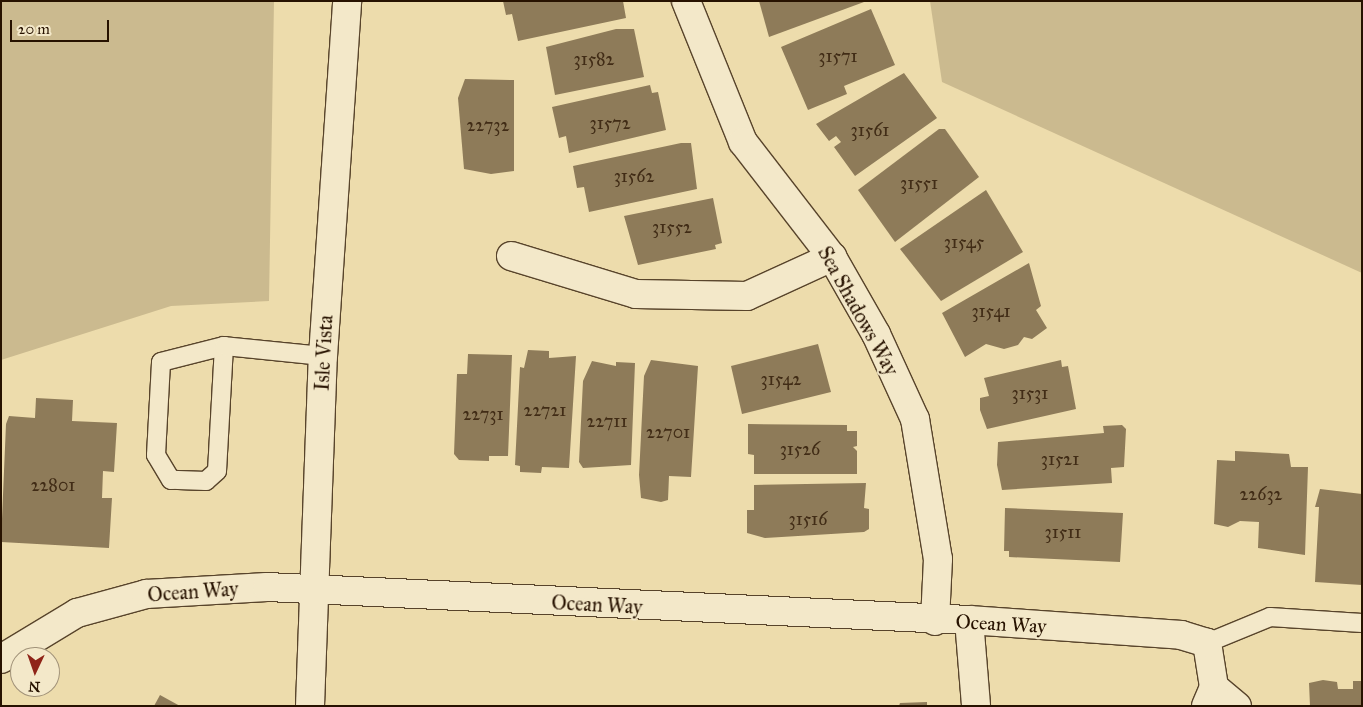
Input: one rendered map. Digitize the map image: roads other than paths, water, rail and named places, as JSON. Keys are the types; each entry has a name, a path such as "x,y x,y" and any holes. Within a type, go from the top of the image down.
{"street":[{"name":"Isle Vista","path":"310,706 317,590 323,356 347,1"},
{"name":"Sea Shadows Way","path":"686,1 743,142 832,257 876,334 915,419 938,559 935,621"},
{"path":"511,256 636,294 747,296 832,257"},
{"name":"Ocean Way","path":"1,659 77,613 146,594 267,587 935,621 968,620 1181,635 1207,643"},
{"path":"968,620 976,706"},
{"path":"1207,643 1210,696 1237,706"}],"lane":[{"path":"224,346 217,471 206,481 171,480 156,455 161,362 224,346 323,356"},
{"path":"1207,643 1270,617 1362,622"}]}
